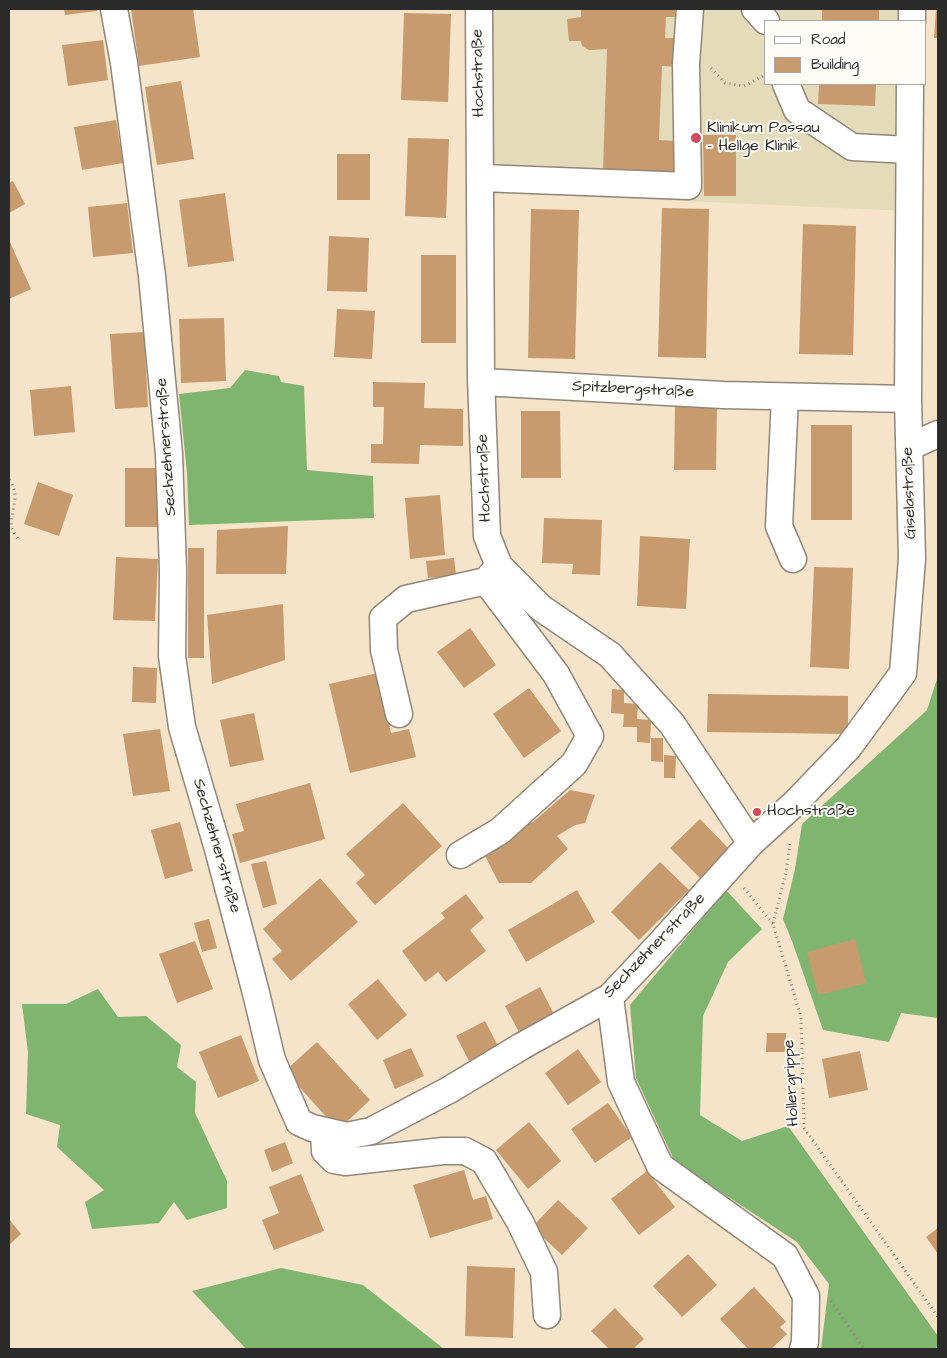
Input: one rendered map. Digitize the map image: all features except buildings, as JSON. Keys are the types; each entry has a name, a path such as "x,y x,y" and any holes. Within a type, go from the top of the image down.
{"street":[{"name":"Sechzehnerstraße","path":"114,9 124,63 154,296 170,454 173,570 172,656 182,727 218,849 272,1060 299,1122 324,1132 347,1136 370,1131 449,1090 522,1046 610,997 751,842"},
{"name":"Hochstraße","path":"479,9 482,382 487,536 493,573 610,656 672,724 751,842"},
{"path":"481,178 688,186 686,64 690,9"},
{"path":"755,9 765,20"},
{"path":"786,85 797,110 852,147 909,150"},
{"name":"Giselastraße","path":"751,842 794,803 848,748 903,673 912,559 908,399 910,85"},
{"name":"Spitzbergstraße","path":"482,382 723,395 908,399"},
{"path":"785,397 779,526 793,559"},
{"path":"909,447 938,434"},
{"path":"399,714 384,650 383,618 406,599 493,573 556,674 590,736 574,764 500,831 460,856"},
{"path":"610,997 621,1082 660,1166 785,1256 806,1296 806,1342 803,1349"},
{"path":"324,1132 325,1152 334,1160 345,1162 450,1151 465,1151 484,1161 520,1222 544,1272 547,1316"}],"path":[{"path":"9,480 14,486 15,500 12,529 18,539"},
{"path":"728,868 773,924"},
{"path":"773,924 786,872"},
{"name":"Hollergrippe","path":"773,924 802,1017 804,1128 938,1317"}],"shaded area":[{"name":"Klinikum Passau - Hellge Klinik","path":"479,9 914,9 914,20 764,20 764,85 913,85 910,211 481,192"}],"green space":[{"path":"245,370 279,376 281,382 304,386 307,470 373,476 374,518 189,525 187,473 179,394 230,388"},
{"path":"938,676 938,1018 901,1013 889,1042 823,1030 783,919 795,869 802,824 927,710"},
{"path":"726,890 762,929 728,962 703,1016 700,1115 742,1141 788,1126 938,1336 938,1349 821,1349 829,1284 797,1242 675,1162 636,1078 630,1005"},
{"path":"98,989 118,1017 146,1016 181,1045 177,1067 196,1082 195,1113 227,1181 227,1208 187,1220 174,1202 159,1223 92,1229 85,1202 104,1190 57,1147 60,1125 26,1114 28,1052 22,1004 66,1004"},
{"path":"281,1268 363,1285 444,1349 246,1349 192,1291"}],"place":[{"name":"Klinikum Passau - Hellge Klinik","path":"696,138"},
{"name":"Hochstraße","path":"757,812"}]}
